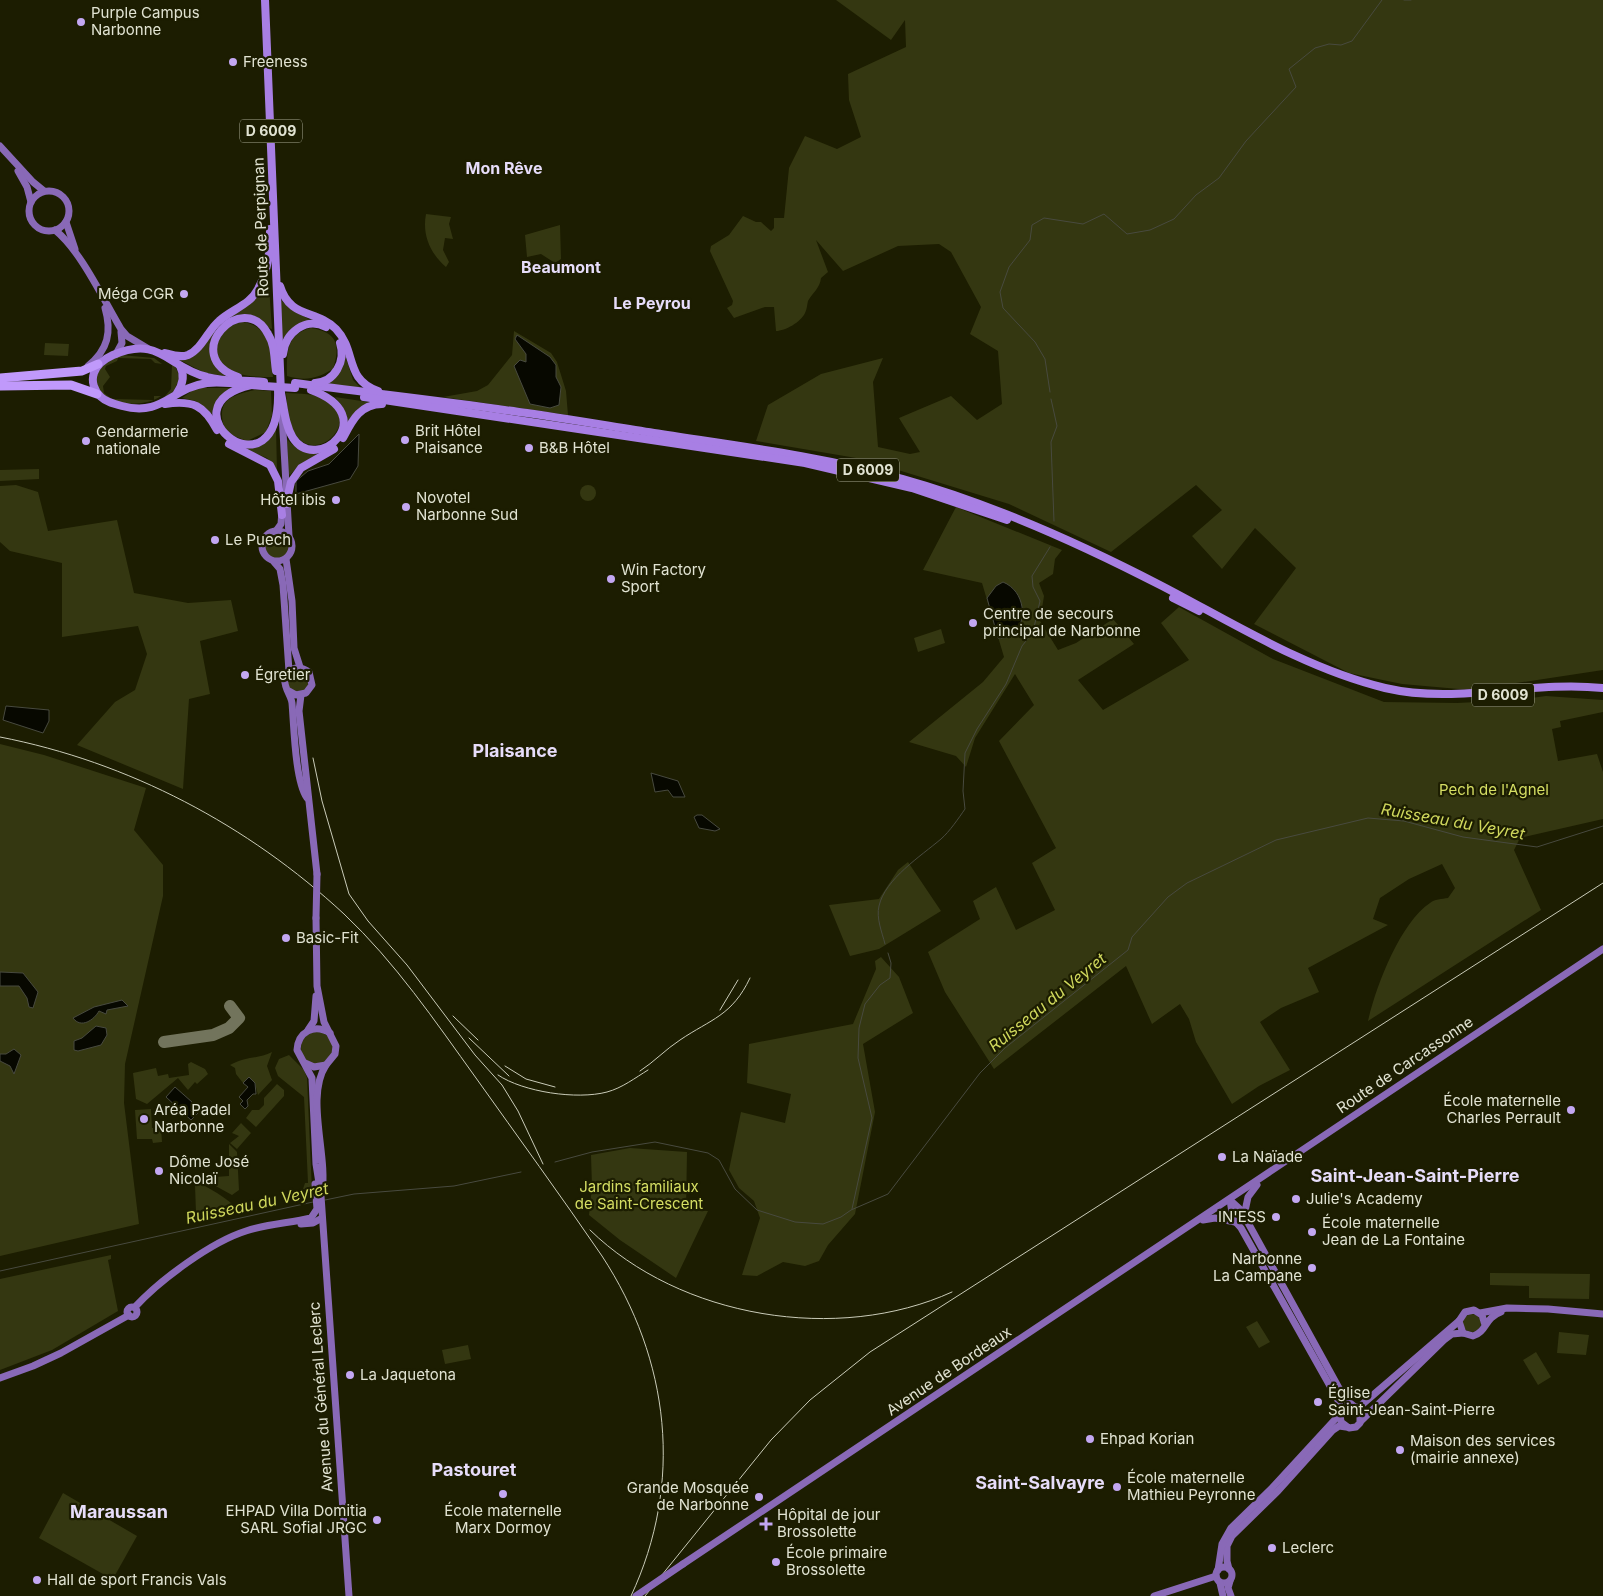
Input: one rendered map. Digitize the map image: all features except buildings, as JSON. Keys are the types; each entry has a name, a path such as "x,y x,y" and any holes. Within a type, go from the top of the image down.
{"highway":[{"path":"0,378 82,371 98,364"},
{"path":"0,386 71,385 97,394"}],"main road":[{"name":"Route de Perpignan","path":"263,0 280,393"},
{"name":"Route de Perpignan","path":"263,0 276,261 279,378"},
{"path":"0,146 44,191"},
{"path":"14,162 27,187 31,202"},
{"path":"54,230 66,222 69,214 67,200 55,191 44,191 39,193 31,202 29,210 34,224 41,229 54,230 62,236 78,256"},
{"path":"160,352 182,356 189,354 219,321 242,306 257,292 266,273 270,256 271,214"},
{"path":"66,222 78,256 120,329 126,336 147,348"},
{"name":"D 6009","path":"276,261 280,286 286,301 295,309 328,323 338,331 344,341 355,373 362,383 378,391 400,396"},
{"path":"82,371 98,358 108,340 110,328 100,296"},
{"path":"248,382 225,371 220,366 214,351 216,335 223,326 243,318 253,319 261,323 268,333 273,345 279,378"},
{"path":"279,378 284,346 288,336 305,325 313,324 330,329 341,344 343,354 337,370 330,378 318,383 295,386"},
{"path":"116,354 122,343 120,329"},
{"name":"D 6009","path":"98,364 116,354 147,348 160,352 180,366 210,378 400,396 770,450 830,461 910,481 968,500 1051,532 1119,563 1285,650 1339,674 1384,688 1416,693 1454,695 1547,687 1603,688"},
{"path":"97,394 92,379 98,364"},
{"path":"176,395 182,385 183,371 180,366"},
{"name":"D 6009","path":"248,382 224,398 217,414 222,431 229,439 239,444 255,443 269,433 280,393"},
{"name":"D 6009","path":"97,394 114,404 142,410 160,404 193,386 208,383 248,382"},
{"name":"D 6009","path":"295,386 415,406 767,457 832,469 912,488 996,516 1050,537 1141,580 1294,660 1339,678 1380,690 1416,697 1453,699 1548,690 1603,692"},
{"path":"280,393 288,429 294,439 306,448 316,450 327,447 335,441 342,432 344,424 338,404 328,396 311,390"},
{"path":"274,562 286,559 292,551 286,504 280,393"},
{"path":"280,393 281,524 276,531 266,535 262,545 265,556 280,569 284,585 289,671 285,680 289,691 299,768 307,798"},
{"path":"160,404 184,401 195,405 210,417 224,440 270,465 278,481 282,515"},
{"path":"286,504 291,482 301,468 334,449 342,440 358,413 365,407 375,404 415,406"},
{"path":"276,531 289,536"},
{"path":"286,559 292,601 294,648 300,667 309,672 313,681 311,688 301,695 299,711 316,874 317,986 313,1025 298,1042 297,1050 303,1062 314,1067 326,1065 335,1054 334,1039 324,1022 317,986"},
{"path":"289,671 300,667"},
{"path":"289,691 301,695"},
{"name":"Route de Carcassonne","path":"1230,1200 1601,951"},
{"path":"308,1030 320,1028 330,1033"},
{"name":"Avenue du Général Leclerc","path":"303,1062 312,1078 318,1196 324,1239 349,1596"},
{"name":"Avenue du Général Leclerc","path":"318,1196 323,1168 318,1091 320,1074 326,1065"},
{"path":"1244,1216 1248,1197 1266,1176"},
{"path":"1230,1200 1239,1207 1244,1216 1260,1255"},
{"path":"1230,1200 1230,1212 1235,1222 1260,1255 1345,1399 1362,1414 1361,1421"},
{"name":"Avenue de Bordeaux","path":"636,1596 1230,1200"},
{"path":"136,1309 193,1259 224,1240 248,1230 311,1218 320,1208"},
{"path":"136,1309 195,1261 225,1242 249,1233 313,1223 322,1218"},
{"path":"1183,1231 1209,1218 1235,1222"},
{"path":"297,1225 315,1228 324,1239"},
{"path":"1275,1281 1339,1402 1340,1420 1346,1427"},
{"path":"0,1376 60,1350 128,1313 130,1307 136,1309"},
{"path":"1231,1596 1228,1588 1233,1575 1226,1561 1227,1546 1232,1536 1278,1491 1333,1430 1339,1426 1356,1427 1452,1334 1463,1333 1476,1336 1494,1315 1516,1309"},
{"path":"1223,1596 1218,1576 1222,1544 1230,1528 1271,1489 1348,1406 1356,1407 1458,1321 1462,1314 1468,1310 1480,1313 1516,1309 1603,1314"},
{"path":"1480,1313 1484,1318 1485,1325"},
{"path":"1458,1321 1463,1333"},
{"path":"1154,1596 1218,1576 1224,1567 1229,1568"},
{"path":"1218,1576 1230,1582"}],"green space":[{"path":"836,0 1603,0 1603,670 1470,690 1402,684 1349,673 1254,624 1296,568 1255,528 1222,569 1192,536 1222,510 1196,485 1111,552 1009,504 862,459 756,441 768,405 821,374 883,358 873,382 878,447 910,454 920,452 899,418 951,396 977,420 1002,404 998,351 970,334 981,307 951,252 939,244 898,246 843,271 816,240 828,272 821,278 818,287 808,301 805,313 796,323 776,331 774,307 765,307 734,318 727,308 732,305 733,301 710,251 711,246 729,235 743,216 756,222 761,222 771,231 774,228 774,218 784,218 789,168 805,136 837,149 861,137 849,100 848,74 906,47 905,20 891,40"},
{"path":"426,214 451,217 449,224 453,239 445,238 443,250 449,262 446,267 440,262 428,243 425,229"},
{"name":"Beaumont","path":"560,225 561,259 555,263 541,254 527,257 525,235"},
{"path":"268,273 272,329 258,317 245,315 234,319 221,328 212,340 211,354 214,362 225,376 205,373 178,359 186,358 234,313"},
{"path":"280,299 289,308 312,321 281,340"},
{"path":"243,322 260,329 265,335 272,359 273,377 249,376 237,373 227,368 221,362 217,348 219,340 228,328"},
{"path":"311,328 327,333 335,341 337,353 333,369 311,378 287,376 287,360 292,340 296,335"},
{"path":"514,331 551,353 557,362 566,391 568,415 443,397 477,391 488,385 512,355"},
{"path":"45,343 69,344 68,356 44,355"},
{"path":"344,352 353,380 362,389 323,384"},
{"path":"121,355 154,358 162,364 155,363 151,359 118,358 117,361 106,366 105,369 110,377 103,386 104,393 112,399 153,400 134,404 118,402 106,397 97,388 96,381 99,371 110,360"},
{"path":"172,364 180,378 173,392 161,401 171,389"},
{"path":"196,388 231,388 218,398 215,416 196,401 182,398"},
{"path":"255,390 271,391 272,415 266,432 247,441 226,433 222,414 226,402 237,395"},
{"path":"286,393 313,395 328,400 338,410 340,421 336,432 328,440 318,445 307,444 297,436 289,419"},
{"path":"335,397 368,402 359,409 346,427 345,411"},
{"path":"276,428 277,471 267,458 242,448 262,443 270,437"},
{"path":"287,439 294,446 302,450 319,453 299,465 290,475 288,473"},
{"path":"39,469 39,479 0,481 0,470"},
{"path":"16,485 38,492 48,531 117,520 134,593 188,603 231,600 238,631 200,641 210,694 189,699 183,789 77,745 115,702 135,690 147,654 138,626 62,637 62,563 10,551 0,542 0,486"},
{"path":"588,485 596,493 588,501 580,493"},
{"name":"Pech de l'Agnel","path":"956,507 1062,550 1055,559 1053,574 1039,583 1044,596 1040,621 1058,650 1076,643 1113,619 1134,644 1078,680 1103,710 1189,660 1161,623 1179,607 1273,659 1384,702 1457,703 1517,700 1546,696 1603,700 1603,712 1560,721 1561,727 1552,729 1558,761 1597,754 1603,772 1603,819 1520,838 1514,850 1541,910 1368,1021 1383,974 1399,940 1419,912 1436,900 1448,898 1455,888 1442,864 1409,879 1380,898 1373,919 1388,925 1308,968 1319,992 1281,1008 1260,1022 1290,1070 1259,1086 1232,1104 1196,1042 1189,1019 1180,1004 1152,1024 1126,966 994,1069 945,992 928,952 980,919 973,901 996,887 1016,930 1055,910 1032,863 1056,848 999,741 1034,705 1015,674 975,738 966,767 956,756 909,742 983,682 1004,657 982,583 923,570"},
{"path":"277,533 286,537 290,546 286,555 277,559 268,555 264,546 268,537"},
{"path":"941,629 945,643 918,652 914,638"},
{"path":"298,670 306,673 309,681 306,689 298,692 290,689 287,681 290,673"},
{"path":"0,744 44,755 146,788 134,830 163,865 163,896 125,1064 124,1103 139,1224 0,1256"},
{"path":"908,862 941,911 879,949 850,956 829,905 879,899 898,870"},
{"path":"881,957 899,977 913,1013 863,1044 875,1112 855,1214 828,1245 819,1261 805,1266 783,1262 757,1276 742,1275 760,1218 754,1201 739,1188 729,1170 741,1112 785,1123 791,1094 747,1083 749,1044 853,1024 876,969 875,961"},
{"path":"317,1032 323,1033 328,1037 332,1042 332,1054 328,1059 323,1063 317,1064 311,1063 306,1059 302,1054 301,1048 302,1042 306,1037 311,1033"},
{"path":"272,1052 267,1066 272,1080 258,1095 255,1083 249,1077 243,1083 236,1074 235,1068 230,1065 241,1060"},
{"path":"289,1055 304,1070 307,1078 312,1191 303,1189 305,1183 308,1183 304,1097 278,1076 275,1068 279,1059"},
{"path":"191,1062 205,1069 208,1074 197,1084 195,1082 188,1090 178,1078 147,1104 136,1099 133,1073 156,1068 158,1076 168,1074 169,1078 189,1075 188,1064"},
{"path":"277,1084 284,1090 284,1096 256,1127 246,1118 252,1110 259,1110 264,1105 264,1098"},
{"name":"Aréa Padel Narbonne","path":"151,1109 152,1128 161,1128 162,1142 153,1143 152,1139 137,1139 135,1110"},
{"path":"241,1123 251,1133 237,1149 230,1143 239,1136 232,1133"},
{"path":"229,1144 237,1152 239,1190 232,1195 201,1178 229,1176"},
{"name":"Jardins familiaux de Saint-Crescent","path":"630,1148 687,1152 686,1210 708,1211 676,1278 620,1240 589,1215 592,1187 591,1155"},
{"path":"199,1183 232,1204 196,1213 195,1185"},
{"path":"111,1255 111,1259 108,1260 118,1311 52,1350 0,1370 0,1279"},
{"path":"1490,1273 1590,1274 1589,1299 1529,1298 1529,1286 1490,1285"},
{"path":"1472,1314 1478,1317 1481,1323 1478,1329 1472,1332 1466,1329 1463,1323 1466,1317"},
{"path":"1257,1321 1270,1342 1259,1348 1246,1327"},
{"path":"1559,1332 1589,1335 1586,1355 1557,1353"},
{"path":"468,1345 471,1359 445,1364 442,1350"},
{"path":"1536,1352 1551,1377 1538,1385 1523,1360"},
{"path":"63,1493 137,1536 114,1577 103,1574 39,1538"}],"shaded area":[{"path":"517,335 550,357 556,365 556,377 561,387 559,405 550,408 530,404 514,366 520,360 526,362 526,354 515,339"},
{"path":"359,434 358,466 350,479 296,494 296,481 308,471 329,464"},
{"path":"1003,582 1019,596 1022,616 1020,625 1015,632 1008,637 998,638 987,598 996,586"},
{"path":"6,706 49,710 49,721 43,733 3,720"},
{"path":"651,773 678,781 685,797 673,797 668,790 655,792"},
{"path":"702,815 720,829 715,831 699,828 694,817"},
{"path":"0,972 23,973 38,992 33,1008 29,1007 27,998 19,986 0,986"},
{"path":"122,1000 128,1006 107,1010 106,1014 99,1011 87,1022 80,1023 73,1018 94,1007"},
{"path":"96,1026 106,1028 107,1035 101,1045 78,1051 74,1050 74,1041 82,1038"},
{"path":"14,1049 21,1055 14,1074 10,1066 0,1061 0,1054 6,1054"},
{"path":"249,1077 255,1083 256,1094 253,1094 247,1100 248,1106 245,1109 240,1104 243,1101 239,1097 248,1087 243,1083"},
{"path":"175,1087 201,1110 191,1120 166,1097"}],"waterway":[{"path":"1050,392 1045,359 1035,342 1003,308 1000,292 1009,267 1030,240 1032,225 1044,218 1083,224 1104,214 1127,234 1150,230 1174,219 1196,195 1219,178 1246,141 1296,87 1289,69 1315,48 1329,44 1341,45 1352,41 1382,0"},
{"path":"1404,0 1411,0"},
{"path":"1051,399 1057,426 1051,442 1054,521"},
{"path":"885,944 878,915 879,906 888,887 896,877 944,836 965,809 963,791 965,753 977,729 1006,684 1022,646 1033,632 1040,601 1033,587 1032,576 1050,547"},
{"name":"Ruisseau du Veyret","path":"555,1162 592,1152 655,1142 708,1153 719,1160 735,1189 757,1210 795,1222 823,1224 888,1194 980,1073 1005,1048 1128,950 1132,937 1168,897 1187,883 1276,840 1368,818 1404,821 1463,837 1537,847 1603,826"},
{"path":"852,1209 872,1118 858,1058 859,1028 865,1004 880,985 890,978 891,963 888,953"},
{"name":"Ruisseau du Veyret","path":"325,1200 354,1194 454,1186 521,1172"},
{"name":"Ruisseau du Veyret","path":"0,1271 313,1202"}],"taxiway":[{"path":"164,1042 213,1035 229,1028 239,1018 230,1006"}],"railway":[{"path":"0,737 48,748 95,763 184,801 227,825 268,852 344,914 363,932 430,1014 602,1256 625,1296 643,1337 655,1379 662,1423 663,1466 658,1510 648,1553 631,1596"},
{"path":"313,758 322,801 349,894 368,921 407,965 475,1055 502,1085 518,1111 543,1164"},
{"path":"645,1596 771,1440 810,1400 870,1352 1603,883"},
{"path":"640,1071 675,1044 728,1009 736,1001 750,978"},
{"path":"720,1010 738,980"},
{"path":"453,1016 478,1040"},
{"path":"469,1038 509,1076"},
{"path":"505,1066 526,1079 555,1087"},
{"path":"498,1075 521,1086 536,1090 566,1095 581,1095 613,1090 648,1070"},
{"path":"590,1230 627,1260 668,1284 714,1302 762,1314 811,1318 860,1317 907,1308 952,1292"}],"place":[{"name":"Purple Campus Narbonne","path":"81,22"},
{"name":"Freeness","path":"233,62"},
{"name":"Méga CGR","path":"184,294"},
{"name":"Brit Hôtel Plaisance","path":"405,440"},
{"name":"Gendarmerie nationale","path":"86,441"},
{"name":"B&B Hôtel","path":"529,448"},
{"name":"Hôtel ibis","path":"336,500"},
{"name":"Novotel Narbonne Sud","path":"406,507"},
{"name":"Le Puech","path":"215,540"},
{"name":"Win Factory Sport","path":"611,579"},
{"name":"Centre de secours principal de Narbonne","path":"973,623"},
{"name":"Égretier","path":"245,675"},
{"name":"Basic-Fit","path":"286,938"},
{"name":"École maternelle Charles Perrault","path":"1571,1110"},
{"name":"Aréa Padel Narbonne","path":"144,1119"},
{"name":"La Naïade","path":"1222,1157"},
{"name":"Dôme José Nicolaï","path":"159,1171"},
{"name":"Julie's Academy","path":"1296,1199"},
{"name":"IN'ESS","path":"1276,1217"},
{"name":"École maternelle Jean de La Fontaine","path":"1312,1232"},
{"name":"Narbonne La Campane","path":"1312,1268"},
{"name":"La Jaquetona","path":"350,1375"},
{"name":"Église Saint-Jean-Saint-Pierre","path":"1318,1402"},
{"name":"Ehpad Korian","path":"1090,1439"},
{"name":"Maison des services (mairie annexe)","path":"1400,1450"},
{"name":"École maternelle Mathieu Peyronne","path":"1117,1487"},
{"name":"École maternelle Marx Dormoy","path":"503,1494"},
{"name":"Grande Mosquée de Narbonne","path":"759,1497"},
{"name":"EHPAD Villa Domitia SARL Sofial JRGC","path":"377,1520"},
{"name":"Hôpital de jour Brossolette","path":"766,1524"},
{"name":"Leclerc","path":"1272,1548"},
{"name":"École primaire Brossolette","path":"776,1562"},
{"name":"Hall de sport Francis Vals","path":"37,1580"}],"district":[{"name":"Mon Rêve","path":"504,168"},
{"name":"Beaumont","path":"561,267"},
{"name":"Le Peyrou","path":"652,303"},
{"name":"Plaisance","path":"515,751"},
{"name":"Saint-Jean-Saint-Pierre","path":"1415,1176"},
{"name":"Pastouret","path":"474,1470"},
{"name":"Saint-Salvayre","path":"1040,1483"},
{"name":"Maraussan","path":"119,1512"}]}
